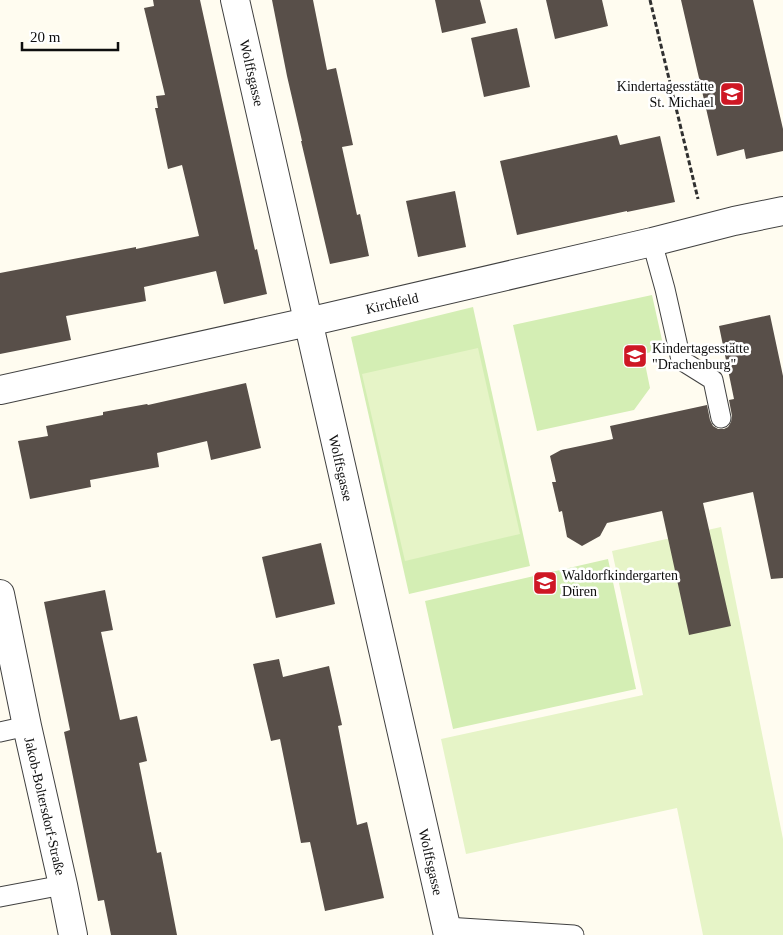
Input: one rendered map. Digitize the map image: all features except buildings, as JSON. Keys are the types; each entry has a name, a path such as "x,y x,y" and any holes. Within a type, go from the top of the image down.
{"street":[{"name":"Wolffsgasse","path":"235,0 447,931"},
{"name":"Kirchfeld","path":"0,390 308,322 783,211"},
{"name":"Jakob-Boltersdorf-Straße","path":"0,594 27,726 63,885 72,935"}],"lane":[{"path":"652,242 681,360 713,380 722,418"},
{"name":"Jakob-Boltersdorf-Straße","path":"0,732 27,726"},
{"name":"Jakob-Boltersdorf-Straße","path":"0,897 63,885"},
{"path":"447,931 574,935"}],"path":[{"path":"650,0 705,228"}],"green space":[{"path":"652,295 664,349 643,354 650,388 634,410 537,431 513,325"},
{"path":"473,307 530,566 409,594 351,337"},
{"path":"478,348 520,534 405,561 362,374"},
{"path":"721,527 783,839 783,935 703,935 677,808 466,854 441,739 643,695 612,551"},
{"path":"608,559 636,689 453,729 425,601"}],"place":[{"name":"Kindertagesstätte St. Michael","path":"732,94"},
{"name":"Kindertagesstätte \"Drachenburg\"","path":"635,356"},
{"name":"Waldorfkindergarten Düren","path":"545,583"}]}
